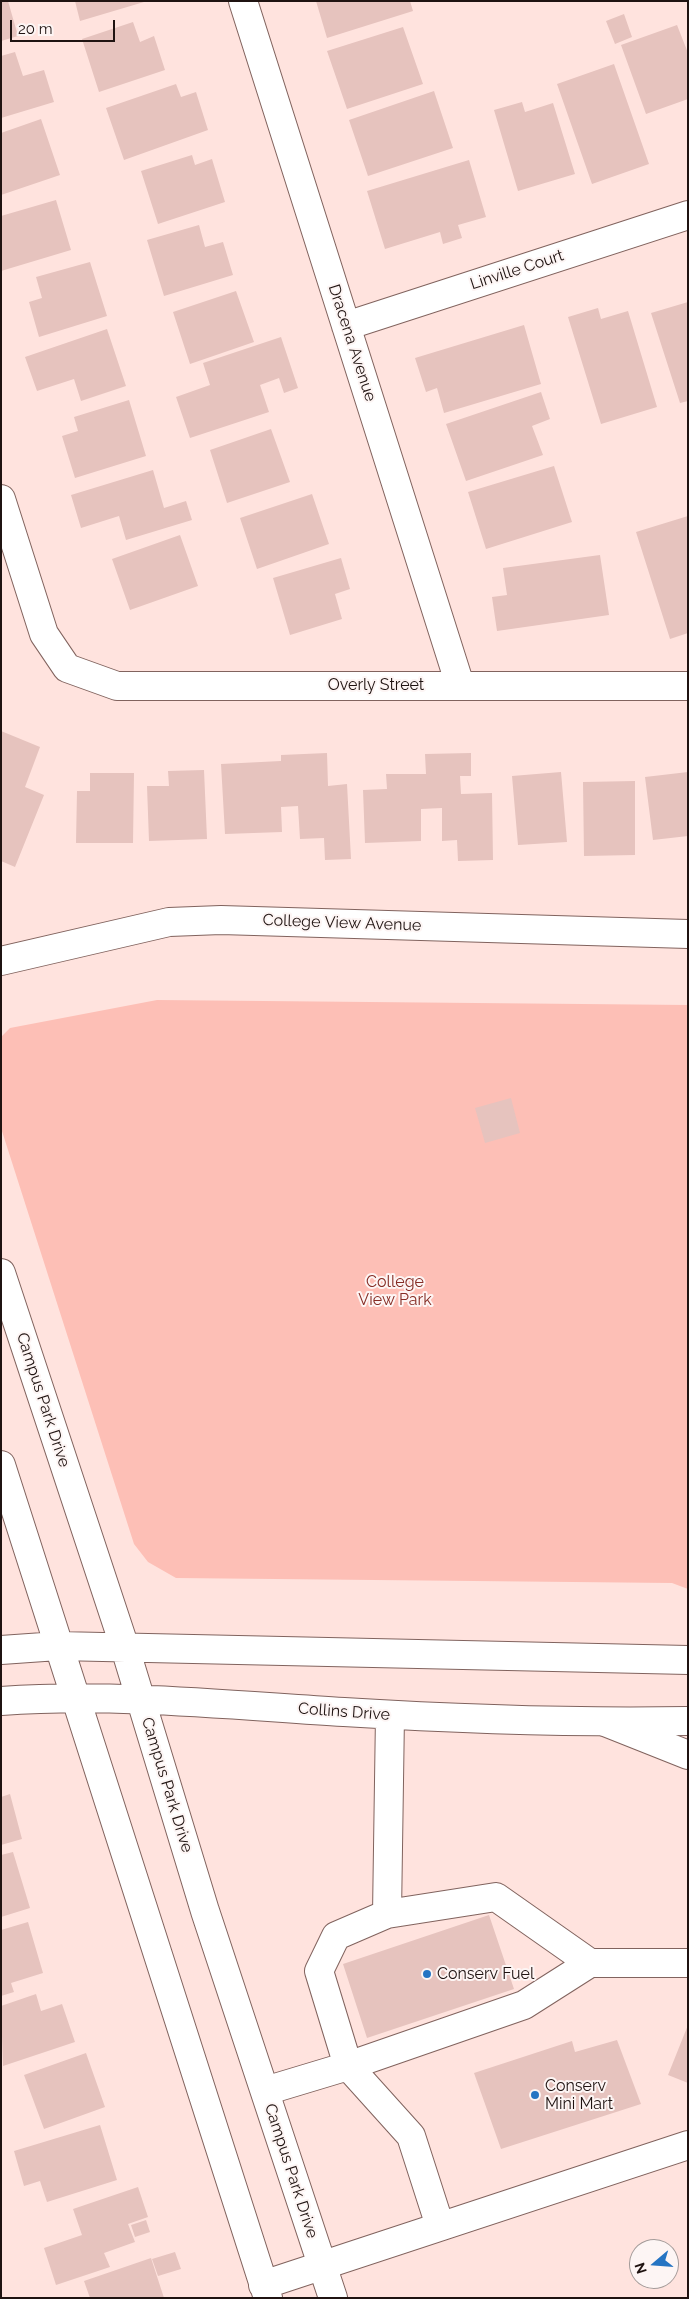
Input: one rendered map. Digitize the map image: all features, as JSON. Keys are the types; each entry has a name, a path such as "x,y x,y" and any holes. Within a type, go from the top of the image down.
{"main road":[{"name":"Dracena Avenue","path":"243,1 460,685"},
{"name":"Linville Court","path":"346,326 688,215"},
{"name":"Overly Street","path":"1,499 44,634 67,668 117,686 688,686"},
{"name":"College View Avenue","path":"1,960 169,922 221,920 688,934"},
{"name":"Campus Park Drive","path":"1,1273 142,1699 205,1911 333,2298"},
{"path":"1,1465 266,2291 322,2264 688,2145"},
{"path":"1,1650 58,1646 688,1660"},
{"name":"Collins Drive","path":"1,1701 75,1698 142,1699 390,1715 605,1722 688,1721"},
{"path":"387,1914 390,1715"},
{"path":"605,1722 688,1755"},
{"path":"440,2226 411,2136 348,2066 319,1971 336,1936 387,1914 496,1897 590,1963"},
{"path":"265,2092 348,2066 524,2005 590,1963 688,1963"}],"green space":[{"name":"College View Park","path":"157,1000 688,1005 688,1589 672,1583 176,1578 148,1562 134,1544 1,1128 1,1037 10,1028"}],"building":[{"path":"1,1 8,1 18,36 1,41"},
{"path":"75,1 143,1 144,2 80,21"},
{"path":"316,1 410,1 413,11 327,38"},
{"path":"624,14 632,37 615,44 606,21"},
{"path":"133,22 140,42 154,36 165,70 99,92 82,39"},
{"path":"677,25 688,53 688,99 646,114 621,45"},
{"path":"403,27 423,84 347,109 327,51"},
{"path":"15,52 23,76 44,70 54,102 1,118 1,56"},
{"path":"614,64 649,164 592,184 557,84"},
{"path":"176,84 181,97 196,92 208,130 124,160 106,108"},
{"path":"434,91 453,148 368,176 349,120"},
{"path":"522,102 525,112 553,103 575,174 518,191 494,110"},
{"path":"41,119 60,175 1,195 1,133"},
{"path":"192,155 195,165 212,159 225,202 158,224 141,171"},
{"path":"469,160 486,217 458,225 462,238 443,244 440,232 385,249 367,191"},
{"path":"56,200 71,250 1,271 1,216"},
{"path":"199,225 205,247 223,242 233,275 164,296 147,240"},
{"path":"90,262 107,316 39,337 29,302 42,298 36,277"},
{"path":"236,291 254,342 190,364 173,312"},
{"path":"688,302 688,401 680,403 651,313"},
{"path":"598,308 601,319 628,311 657,407 601,424 568,317"},
{"path":"524,325 541,384 444,413 437,388 426,392 415,358"},
{"path":"107,329 126,386 81,401 74,379 37,391 25,357"},
{"path":"281,337 298,388 284,393 279,378 260,385 269,412 190,438 176,397 210,385 203,363"},
{"path":"541,392 550,419 532,426 543,455 466,481 446,424"},
{"path":"129,400 146,456 75,478 62,436 78,431 74,417"},
{"path":"271,429 290,482 227,503 210,450"},
{"path":"554,466 572,522 486,549 468,492"},
{"path":"153,470 164,508 186,501 192,520 126,540 119,516 81,528 71,495"},
{"path":"312,494 329,544 257,569 240,518"},
{"path":"688,516 688,633 670,639 636,532"},
{"path":"180,535 198,586 130,610 112,559"},
{"path":"600,555 609,615 497,631 492,597 507,595 503,568"},
{"path":"341,558 350,589 335,594 342,619 290,635 273,578"},
{"path":"1,731 40,747 25,787 44,795 15,867 1,861"},
{"path":"327,753 328,786 347,784 351,859 325,860 324,838 300,839 298,806 281,807 282,832 225,834 221,764 281,761 281,755"},
{"path":"471,753 471,776 460,776 461,794 492,793 493,860 458,861 457,840 442,841 442,808 421,809 421,841 365,843 363,790 387,789 386,774 426,774 425,754"},
{"path":"204,770 207,839 149,841 147,786 169,786 168,771"},
{"path":"561,772 567,842 518,845 512,776"},
{"path":"688,772 688,836 653,840 645,777"},
{"path":"90,773 134,773 133,843 76,843 77,791 90,791"},
{"path":"635,781 635,855 584,856 583,782"},
{"path":"511,1098 520,1133 485,1143 475,1108"},
{"path":"10,1794 22,1839 1,1845 1,1797"},
{"path":"13,1852 30,1908 1,1917 1,1855"},
{"path":"489,1915 514,1989 367,2038 343,1964"},
{"path":"28,1922 43,1973 11,1983 14,1992 1,1996 1,1930"},
{"path":"36,1994 41,2011 62,2004 75,2042 3,2066 1,2006"},
{"path":"688,2025 688,2083 668,2075"},
{"name":"Conserv Mini Mart","path":"617,2040 641,2104 501,2149 474,2073 572,2041 575,2052"},
{"path":"86,2053 105,2107 44,2129 24,2075"},
{"path":"100,2125 117,2180 47,2202 40,2181 24,2186 14,2151"},
{"path":"138,2187 148,2217 128,2224 135,2242 104,2253 110,2267 56,2285 44,2248 82,2235 73,2209"},
{"path":"146,2220 150,2232 135,2237 131,2225"},
{"path":"175,2252 181,2269 158,2276 152,2259"},
{"path":"151,2258 164,2298 90,2298 84,2281"}],"place":[{"name":"Conserv Fuel","path":"427,1974"},
{"name":"Conserv Mini Mart","path":"535,2095"}]}
